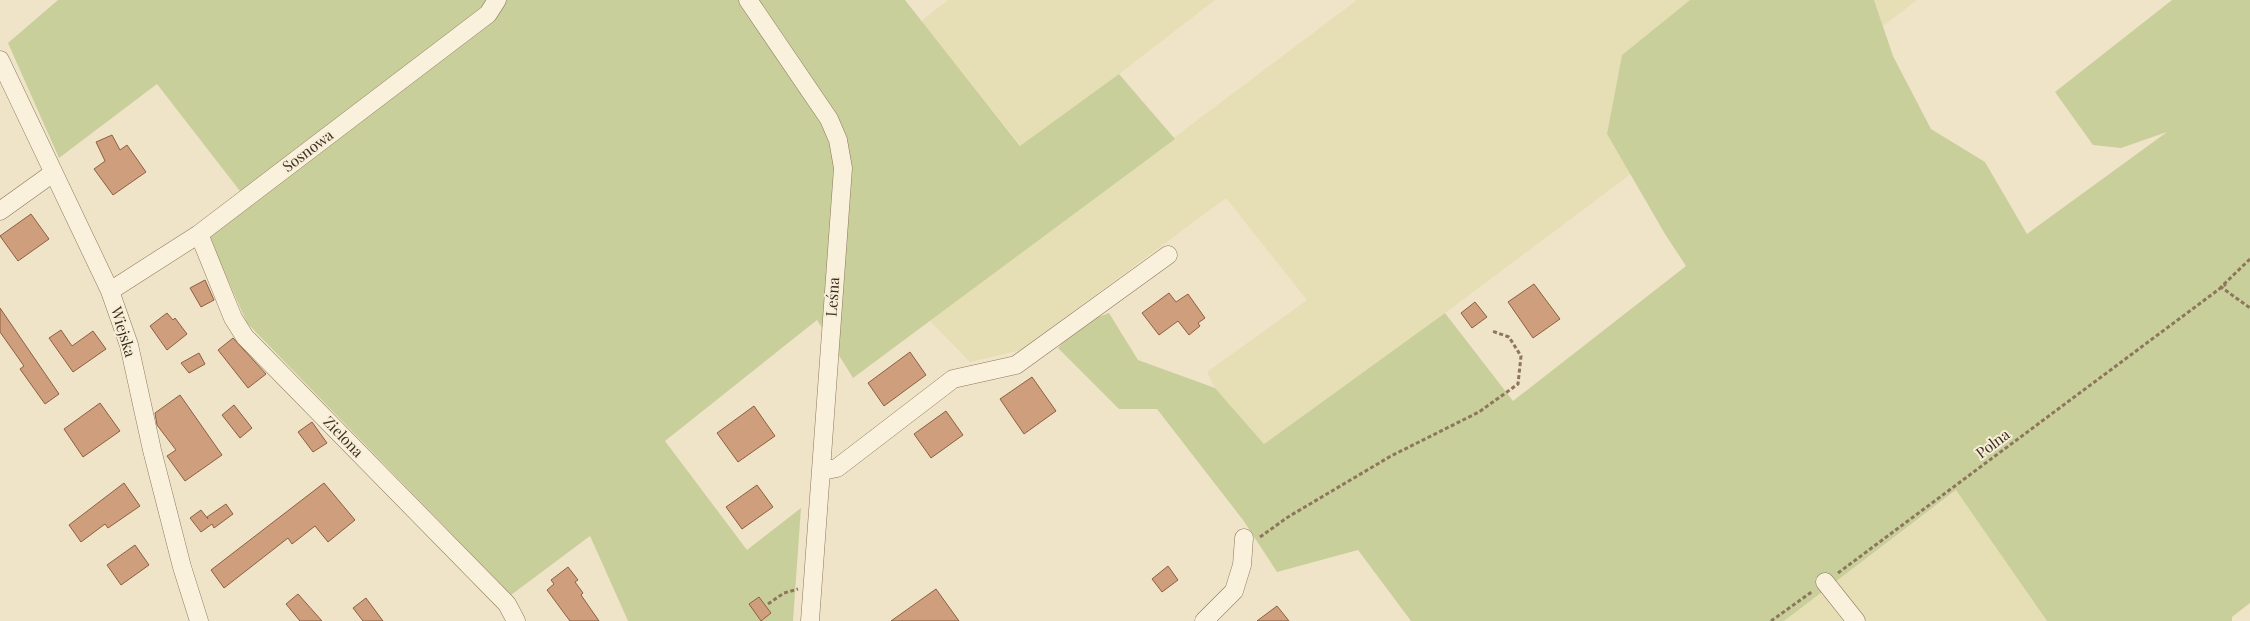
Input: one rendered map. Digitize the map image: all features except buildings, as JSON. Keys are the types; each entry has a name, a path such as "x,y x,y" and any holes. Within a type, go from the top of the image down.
{"street":[{"name":"Sosnowa","path":"110,291 199,234 488,14 498,0"},
{"name":"Leśna","path":"748,0 829,119 838,140 843,168 822,471 811,498 813,591 810,621"},
{"name":"Wiejska","path":"0,60 110,291 129,346 182,567 200,621"},
{"path":"0,211 53,172"},
{"name":"Zielona","path":"199,234 233,318 245,337 506,604 516,621"},
{"path":"822,471 837,468 954,379 1016,365 1168,255"},
{"path":"1204,621 1234,590 1242,565 1244,544"},
{"path":"1825,582 1856,621"}],"path":[{"path":"2250,259 2221,287 2250,308"},
{"name":"Polna","path":"1771,621 2226,284"},
{"path":"1244,544 1391,456 1479,412 1518,384 1521,356 1509,337 1492,331"},
{"path":"768,604 784,593 795,589 813,591"}],"shaded area":[{"path":"948,0 1215,0 1021,146 921,21"},
{"path":"1357,0 1690,0 1622,55 1607,134 1631,174 1445,313 1264,444 1215,388 1207,372 1307,300 1226,198 1021,350 970,362 930,321"},
{"path":"1874,0 1917,0 1883,26"},
{"path":"1957,490 2047,621 1784,621"}],"green space":[{"path":"58,0 905,0 1020,146 1119,74 1175,139 853,378 817,320 665,441 747,550 801,508 793,621 628,621 590,536 511,595 247,323 208,235 250,204 157,84 59,158 8,43"},
{"path":"1690,0 1874,0 1893,56 1931,129 1985,162 2027,234 2167,132 2121,148 2093,145 2055,92 2172,0 2250,0 2250,603 2232,617 2232,621 2047,621 1956,490 1784,621 1411,621 1358,550 1277,572 1243,520 1157,409 1119,409 1058,348 1079,324 1109,313 1138,360 1215,388 1264,444 1445,313 1513,401 1686,266 1665,234 1607,134 1622,55"}]}
